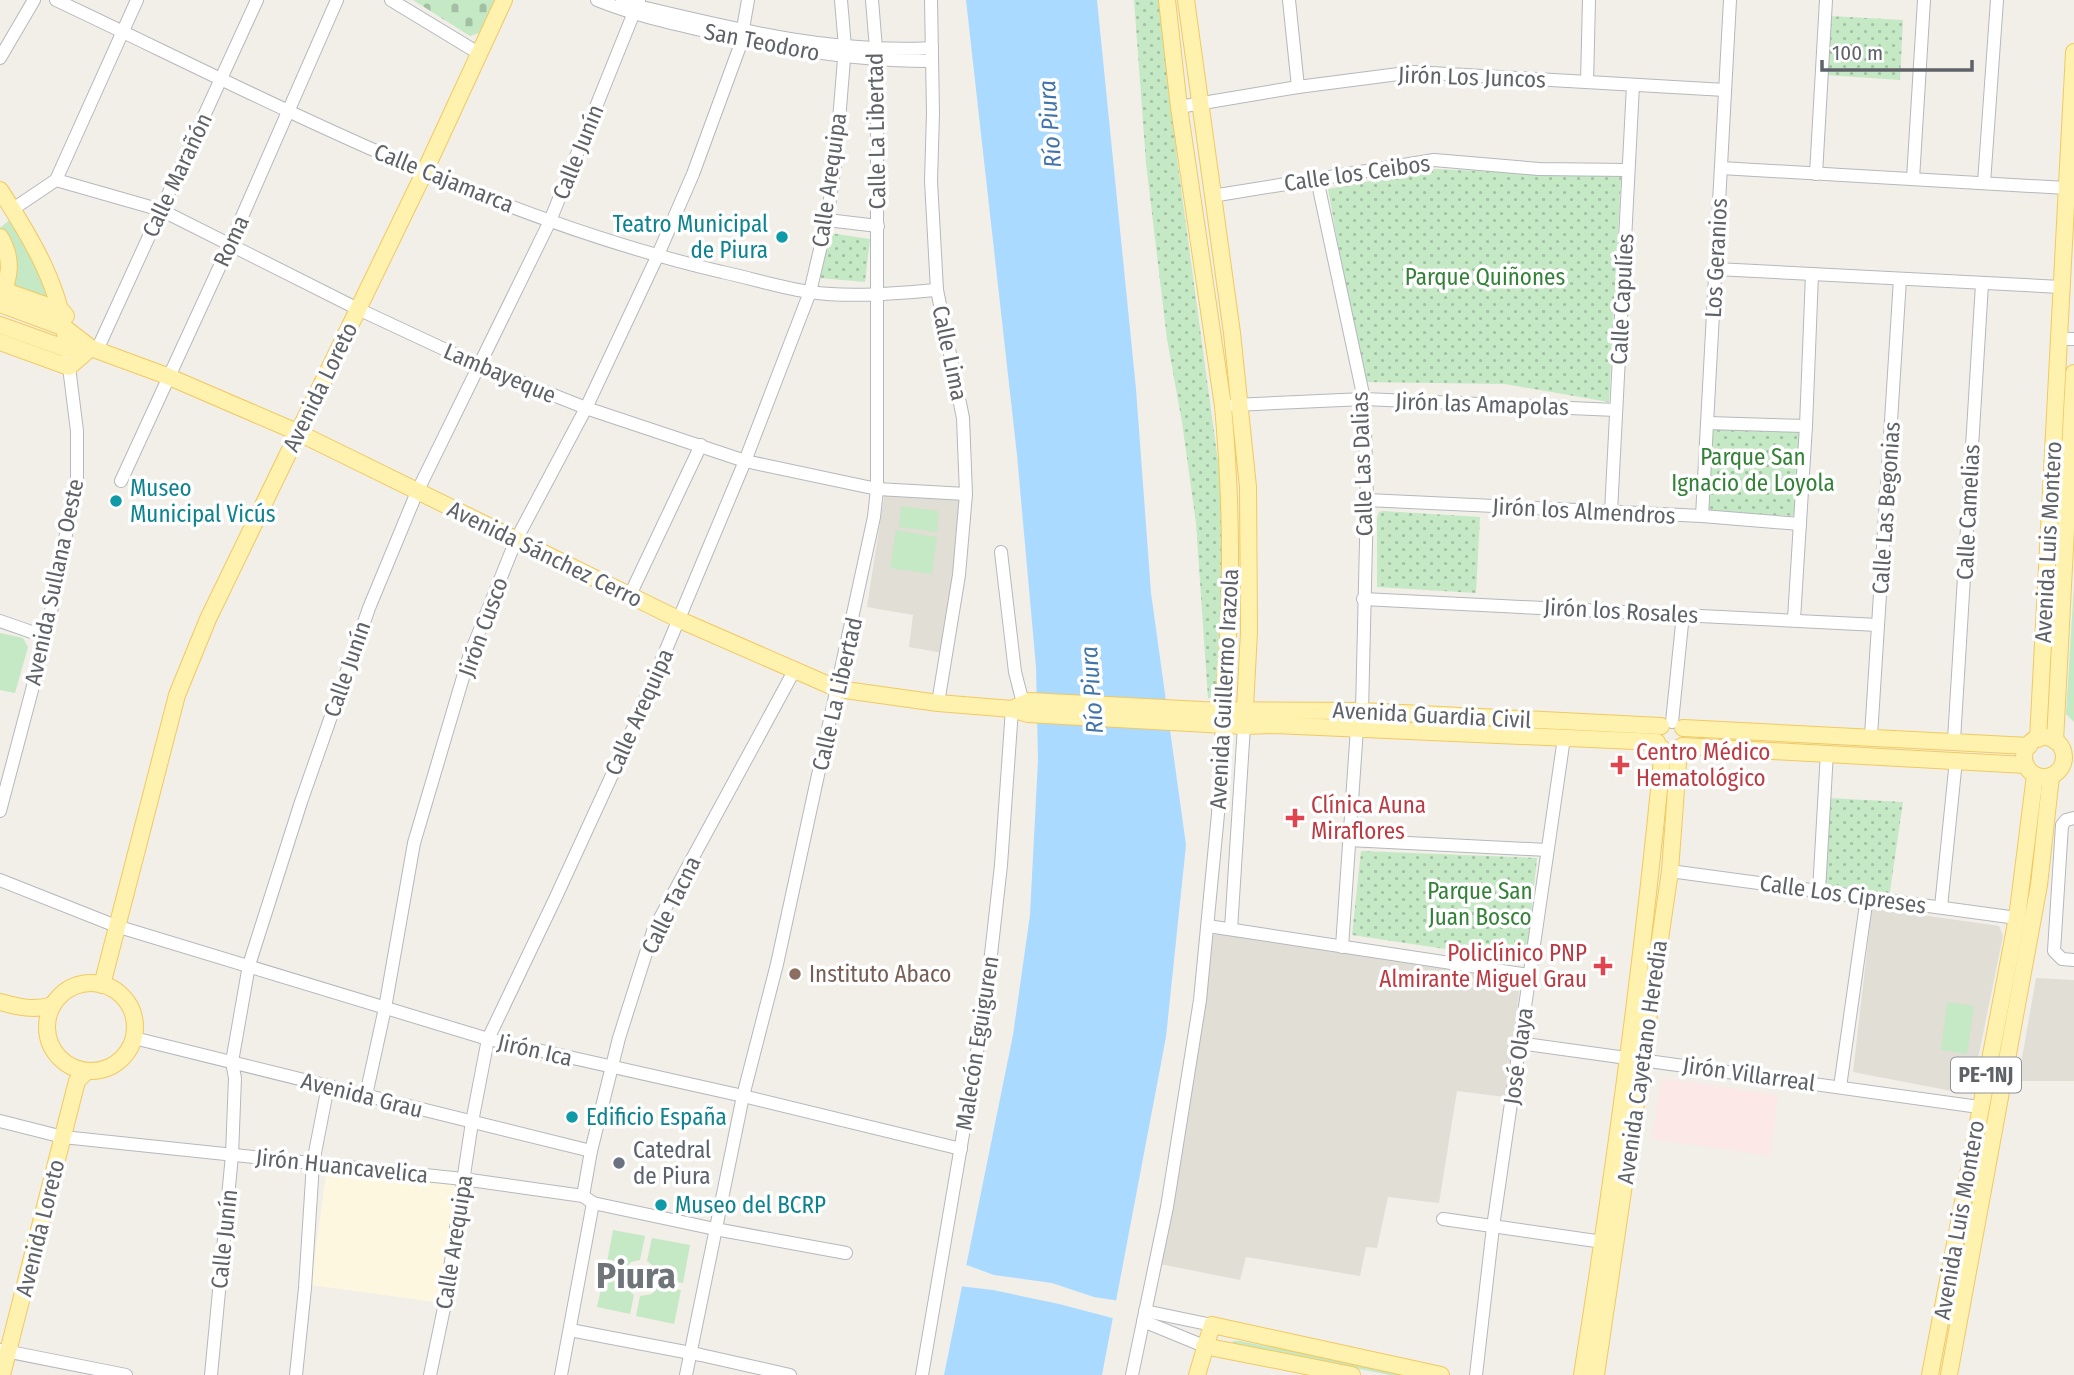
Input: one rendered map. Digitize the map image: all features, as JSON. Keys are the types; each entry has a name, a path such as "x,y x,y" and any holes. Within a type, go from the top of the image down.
{"main road":[{"name":"Avenida Loreto","path":"102,985 177,695 208,619 425,173 504,0"},
{"name":"Avenida Guillermo Irazola","path":"1167,0 1179,107 1223,406 1230,504 1227,657 1222,718"},
{"name":"Avenida Guillermo Irazola","path":"1186,0 1240,405 1248,487 1250,560 1244,726"},
{"name":"Avenida Luis Montero","path":"2033,742 2066,339 2061,287 2074,52"},
{"path":"0,190 45,267 62,311 67,349"},
{"path":"0,237 7,248 10,262 9,277 1,297 62,311 94,349 69,367 0,342"},
{"name":"Avenida Sánchez Cerro","path":"1,297 65,328 94,349 167,376 297,432 680,620 838,689 938,703 1202,717"},
{"name":"Avenida Sánchez Cerro","path":"0,325 67,349 94,349"},
{"name":"Avenida Luis Montero","path":"2064,746 2074,373"},
{"path":"1227,657 1248,658"},
{"name":"Avenida Guardia Civil","path":"1222,718 1244,709 1362,711 1469,717 1756,749 1956,760 2049,770"},
{"name":"Avenida Guardia Civil","path":"1202,717 1222,718 1244,726 1357,728 1564,738 1671,738 1756,731 2033,742"},
{"path":"1468,733 1469,717"},
{"path":"1756,731 1756,749"},
{"name":"Avenida Cayetano Heredia","path":"1582,1375 1603,1242 1670,871 1671,738"},
{"name":"Avenida Cayetano Heredia","path":"1595,1375 1636,1058 1651,882 1671,738"},
{"path":"2033,742 2044,738 2064,746"},
{"name":"PE-1NJ","path":"2033,742 2025,758 2049,770 2064,760 2064,746"},
{"name":"Avenida Luis Montero","path":"1930,1375 2022,883 2049,770"},
{"name":"Avenida Luis Montero","path":"1949,1375 2039,885 2049,770"},
{"path":"79,985 102,985 115,990 125,999 135,1024 134,1038 122,1059 112,1066 79,1073 56,1053 48,1035 47,1025 53,1005 60,996 79,985"},
{"path":"0,1002 23,1008 53,1005"},
{"path":"23,1008 47,1025"},
{"name":"Avenida Loreto","path":"2,1375 4,1351 79,1073"},
{"path":"1197,1375 1212,1325 1441,1375"},
{"path":"1204,1346 1352,1375"},
{"path":"1935,1350 1953,1353"}],"street":[{"path":"0,58 34,0"},
{"name":"Calle Cajamarca","path":"56,0 425,173 550,221 657,257 810,292 877,294 937,290"},
{"path":"13,209 56,180 137,0"},
{"name":"Calle Marañón","path":"94,349 257,0"},
{"name":"Roma","path":"121,481 337,0"},
{"path":"391,0 480,54"},
{"name":"San Teodoro","path":"597,0 637,7 742,35 844,52 932,55"},
{"name":"San Teodoro","path":"622,0 637,7"},
{"name":"Jirón Cusco","path":"366,1095 385,1008 414,843 469,657 516,540 586,408 693,174 742,35 748,0"},
{"name":"Calle Arequipa","path":"430,1375 444,1308 472,1122 488,1039 555,899 680,620 746,461 810,292 827,220 836,157 844,52 841,0"},
{"name":"Calle La Libertad","path":"687,1375 743,1097 777,964 867,558 877,489 878,226 876,55 872,0"},
{"name":"Calle Lima","path":"931,0 931,181 937,290 964,418 966,494 959,575 938,703"},
{"path":"1289,0 1298,87"},
{"path":"1587,82 1589,0"},
{"name":"Los Geranios","path":"1702,516 1730,0"},
{"path":"1816,174 1826,0"},
{"path":"1913,179 1924,0"},
{"path":"1984,183 1997,0"},
{"name":"Calle Junín","path":"211,1375 232,1155 235,1078 232,1062 248,965 369,607 417,492 550,221 637,7"},
{"name":"Jirón Los Juncos","path":"1179,107 1298,87 1414,72 1725,90"},
{"name":"Calle Capulíes","path":"1611,513 1633,85"},
{"name":"Calle los Ceibos","path":"1212,195 1434,160 1539,169 1628,170"},
{"path":"1721,168 2066,188"},
{"name":"Calle Las Dalias","path":"1317,179 1364,399 1367,500 1362,711"},
{"name":"Lambayeque","path":"56,180 161,210 358,309 478,365 586,408 746,461 877,489 966,494"},
{"path":"827,220 878,226"},
{"path":"1716,269 2061,287"},
{"path":"1794,620 1812,274"},
{"name":"Calle Las Begonias","path":"1871,736 1900,279"},
{"name":"Calle Camelias","path":"1954,740 1982,284"},
{"name":"Avenida Sullana Oeste","path":"0,811 46,637 78,478 77,431 67,349"},
{"name":"Jirón las Amapolas","path":"1223,406 1364,399 1616,410"},
{"path":"1708,423 1806,426"},
{"path":"630,595 701,445"},
{"name":"Jirón los Almendros","path":"1367,500 1702,516 1800,524"},
{"name":"Malecón Eguiguren","path":"922,1375 986,999 1023,707 1015,672 1001,552"},
{"name":"Jirón los Rosales","path":"1363,599 1878,625"},
{"name":"Avenida Cayetano Heredia","path":"1671,738 1683,614"},
{"path":"0,621 46,637"},
{"name":"Calle Tacna","path":"561,1375 588,1199 591,1151 612,1067 653,931 794,671"},
{"name":"Avenida Guillermo Irazola","path":"1132,1375 1157,1262 1191,1062 1208,926 1218,814 1222,718"},
{"name":"Avenida Guillermo Irazola","path":"1231,929 1244,726"},
{"path":"1342,947 1357,728"},
{"name":"José Olaya","path":"1476,1375 1493,1227 1564,738"},
{"path":"1819,891 1827,752"},
{"path":"1941,907 1956,760"},
{"path":"2074,818 2066,820 2062,825 2054,951 2062,959 2074,960"},
{"path":"1349,840 1547,850"},
{"name":"Calle Los Cipreses","path":"1670,871 2017,918"},
{"name":"Jirón Ica","path":"0,880 117,926 488,1039 961,1149"},
{"path":"2022,883 2058,887"},
{"path":"1840,1087 1867,897"},
{"path":"1208,926 1529,975"},
{"name":"Avenida Grau","path":"134,1038 591,1151"},
{"name":"Jirón Villarreal","path":"1520,1043 1979,1107"},
{"path":"296,1375 313,1163 328,1086"},
{"name":"Jirón Huancavelica","path":"0,1121 63,1137 463,1179 588,1199 715,1229 846,1253"},
{"path":"1443,1219 1603,1242"},
{"path":"1144,1316 1212,1325"},
{"path":"1144,1316 1204,1346"},
{"path":"570,1330 788,1375"},
{"path":"4,1351 126,1375"}],"shaded area":[{"path":"890,492 961,496 964,502 943,653 909,647 913,615 867,607 884,497"},
{"path":"1872,908 1999,926 2003,936 1973,1083 1962,1093 1853,1072"},
{"path":"1214,931 1513,980 1520,987 1505,1097 1457,1091 1439,1203 1388,1197 1377,1248 1366,1247 1360,1276 1246,1257 1240,1280 1160,1264 1202,1021"},
{"path":"2036,978 2074,980 2074,1081 2018,1081"},
{"path":"1664,1078 1778,1095 1770,1156 1652,1139 1661,1082"},
{"path":"327,1167 454,1181 458,1188 442,1303 311,1285"}],"green space":[{"path":"413,0 495,0 482,32 470,36"},
{"path":"1134,0 1162,0 1177,158 1219,469 1224,553 1215,700 1208,698 1196,523 1167,339 1146,163"},
{"path":"1830,16 1903,20 1900,80 1827,75"},
{"name":"Parque Quiñones","path":"1434,169 1621,177 1609,402 1505,384 1363,382 1328,189"},
{"path":"12,218 53,302 15,288 13,253 0,228"},
{"path":"830,233 870,239 865,282 820,278"},
{"name":"Parque San Ignacio de Loyola","path":"1711,426 1801,429 1795,516 1707,511"},
{"path":"901,506 939,511 937,532 899,527"},
{"path":"1379,512 1480,517 1476,593 1377,587 1377,518"},
{"path":"896,530 937,537 932,574 890,568"},
{"path":"2074,584 2074,722 2066,714"},
{"path":"0,633 23,638 28,647 15,693 0,690"},
{"path":"1828,798 1903,802 1889,898 1824,889"},
{"name":"Parque San Juan Bosco","path":"1361,851 1537,858 1526,961 1352,935"},
{"path":"1947,1002 1974,1006 1967,1054 1941,1050"},
{"path":"613,1230 645,1236 640,1260 631,1262 623,1271 606,1268"},
{"path":"652,1238 690,1245 683,1283 660,1279 658,1270 647,1261"},
{"path":"604,1276 623,1280 634,1295 630,1314 597,1307"},
{"path":"659,1286 681,1290 674,1324 636,1316 640,1296 652,1294"},
{"path":"1233,1341 1415,1375 1390,1375 1232,1344"}],"water":[{"name":"Río Piura","path":"966,0 1097,0 1136,389 1151,593 1186,845 1166,1037 1102,1375 944,1375 1013,1035 1030,915 1038,760 1036,667 1017,455"}],"pier":[{"path":"964,1264 994,1275 1052,1283 1094,1297 1120,1301 1116,1319 993,1290 959,1286"}],"place":[{"name":"Teatro Municipal de Piura","path":"782,237"},
{"name":"Museo Municipal Vicús","path":"116,501"},
{"name":"Centro Médico Hematológico","path":"1620,765"},
{"name":"Clínica Auna Miraflores","path":"1295,818"},
{"name":"Policlínico PNP Almirante Miguel Grau","path":"1603,966"},
{"name":"Instituto Abaco","path":"795,974"},
{"name":"Edificio España","path":"572,1117"},
{"name":"Catedral de Piura","path":"619,1163"},
{"name":"Museo del BCRP","path":"661,1205"}],"district":[{"name":"Piura","path":"636,1275"}]}
